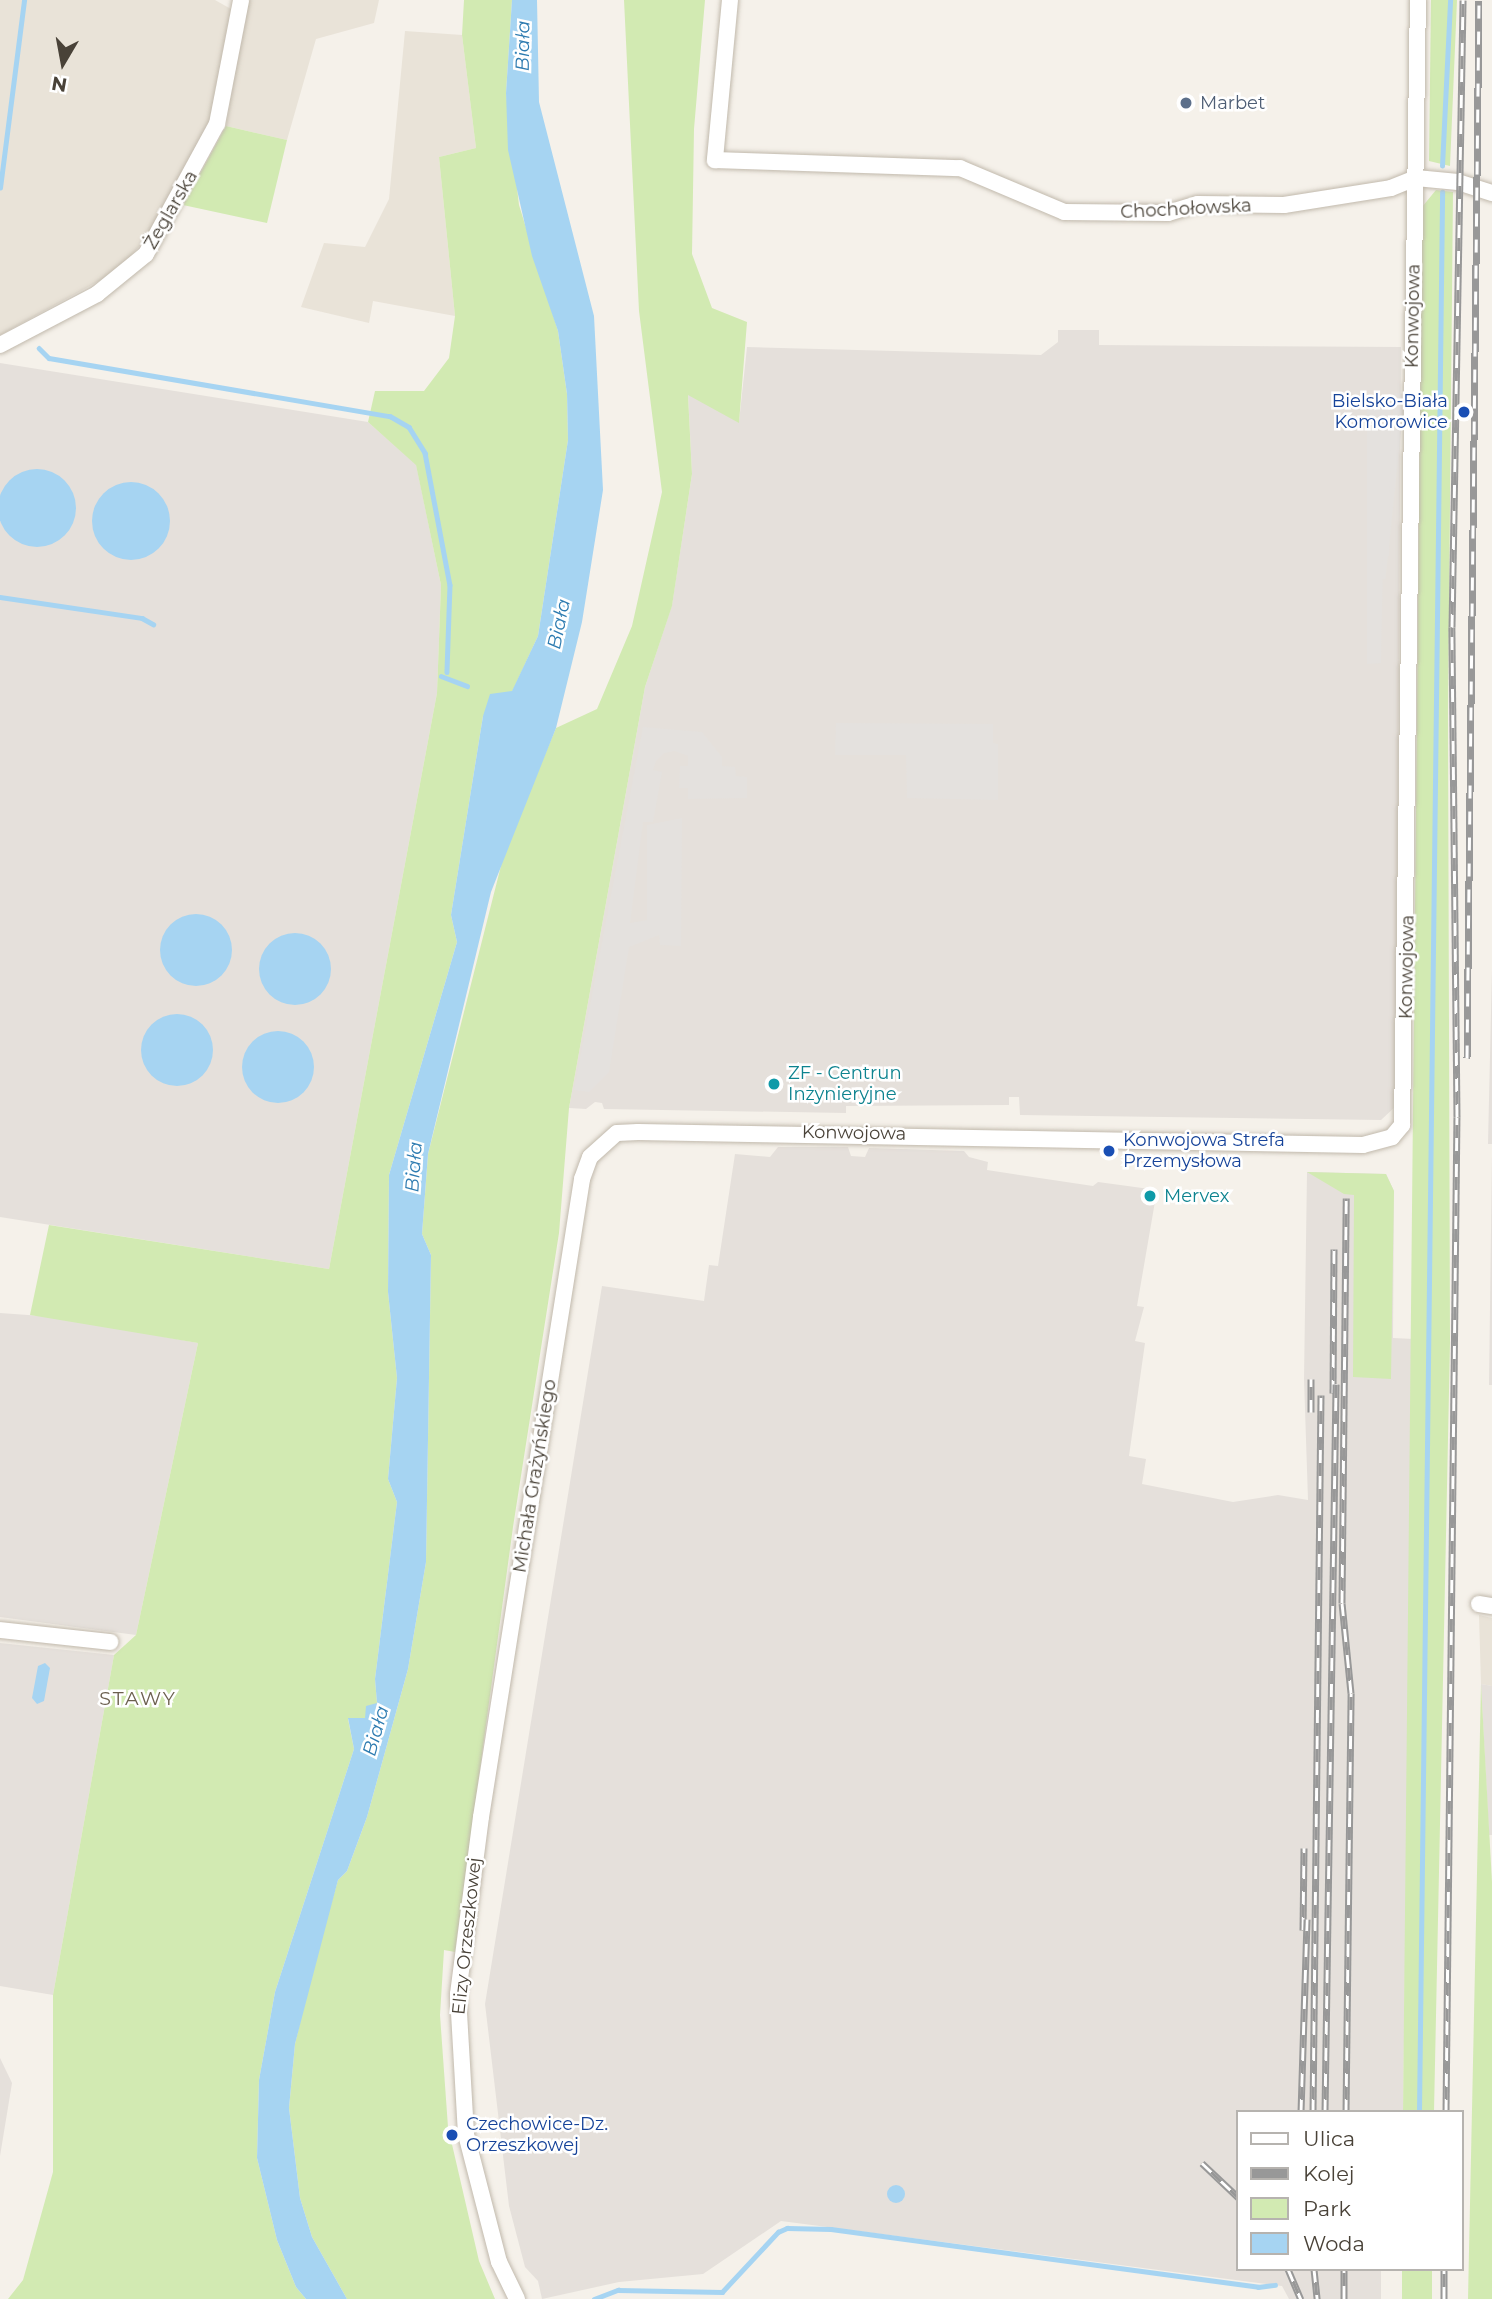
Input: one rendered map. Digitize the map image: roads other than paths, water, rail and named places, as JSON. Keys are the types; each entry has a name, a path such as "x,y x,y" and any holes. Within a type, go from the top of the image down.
{"street":[{"name":"Żeglarska","path":"0,345 107,288 146,254 217,124 241,0"},
{"name":"Chochołowska","path":"730,0 716,160 960,168 1065,212 1168,213 1198,205 1284,205 1391,188 1416,178 1458,183 1492,193"},
{"name":"Konwojowa","path":"603,1141 617,1133 785,1132 1363,1145 1379,1143 1397,1131 1406,1112 1418,0"},
{"name":"Michała Grażyńskiego","path":"481,1817 582,1178 590,1157 603,1141"},
{"path":"0,1630 110,1642"},
{"name":"Elizy Orzeszkowej","path":"481,1817 458,1994 459,2054 466,2134 476,2178 499,2262 517,2299"}],"water":[{"name":"Biała","path":"512,0 537,0 539,102 594,316 603,490 582,622 556,728 491,892 428,1154 422,1234 431,1255 426,1562 408,1669 367,1817 347,1871 338,1880 295,2044 289,2108 300,2198 312,2237 347,2299 306,2299 296,2287 277,2240 257,2158 259,2080 275,1992 354,1749 348,1718 365,1718 366,1706 377,1703 375,1679 397,1502 388,1479 397,1378 388,1292 389,1175 457,942 451,915 483,716 490,694 512,691 538,636 568,440 567,394 558,331 532,256 508,150 506,93"},
{"path":"29,470 45,470 59,476 69,486 75,500 75,516 69,530 59,540 45,546 29,546 15,540 5,530 -1,516 -1,500 5,486 15,476"},
{"path":"123,482 139,482 153,488 164,499 170,513 170,529 164,543 153,554 139,560 123,560 109,554 98,543 92,529 92,513 98,499 109,488"},
{"path":"196,914 210,917 222,924 229,936 232,950 229,964 222,976 210,983 196,986 182,983 170,976 163,964 160,950 163,936 170,924 182,917"},
{"path":"295,933 309,936 321,943 328,955 331,969 328,983 321,995 309,1002 295,1005 281,1002 269,995 262,983 259,969 262,955 269,943 281,936"},
{"path":"177,1014 191,1017 203,1024 210,1036 213,1050 210,1064 203,1076 191,1083 177,1086 163,1083 151,1076 144,1064 141,1050 144,1036 151,1024 163,1017"},
{"path":"278,1031 292,1034 304,1041 311,1053 314,1067 311,1081 304,1093 292,1100 278,1103 264,1100 252,1093 245,1081 242,1067 245,1053 252,1041 264,1034"},
{"path":"45,1663 50,1668 44,1701 37,1704 32,1698 38,1666"},
{"path":"892,2185 900,2185 905,2194 903,2201 892,2203 887,2198 887,2190"}],"waterway":[{"path":"0,188 24,0"},
{"path":"1442,166 1450,0"},
{"path":"1419,2110 1442,192"},
{"path":"39,348 49,358 390,416 409,427 425,453 450,585 447,672"},
{"path":"0,597 142,618 153,624"},
{"path":"441,676 467,686"},
{"path":"594,2299 618,2290 722,2292 778,2232 787,2228 831,2229 1258,2287 1275,2285"}],"railway":[{"path":"1446,2110 1457,1117 1452,627 1463,0"},
{"path":"1467,1058 1479,0"},
{"path":"1346,1198 1342,1603 1351,1693 1346,2110"},
{"path":"1333,1393 1334,1249"},
{"path":"1311,1379 1311,1412"},
{"path":"1325,2110 1336,1384"},
{"path":"1313,2110 1321,1395"},
{"path":"1303,1930 1304,1848"},
{"path":"1301,2110 1307,1919"},
{"path":"1202,2163 1236,2195"},
{"path":"1289,2271 1301,2299"},
{"path":"1314,2271 1317,2299"},
{"path":"1344,2271 1344,2299"},
{"path":"1444,2271 1444,2299"}],"place":[{"name":"Marbet","path":"1186,103"},
{"name":"Bielsko-Biała Komorowice","path":"1464,412"},
{"name":"ZF - Centrun Inżynieryjne","path":"774,1084"},
{"name":"Konwojowa Strefa Przemysłowa","path":"1109,1151"},
{"name":"Mervex","path":"1150,1196"},
{"name":"Czechowice-Dz. Orzeszkowej","path":"452,2135"}],"district":[{"name":"STAWY","path":"138,1699"}]}
